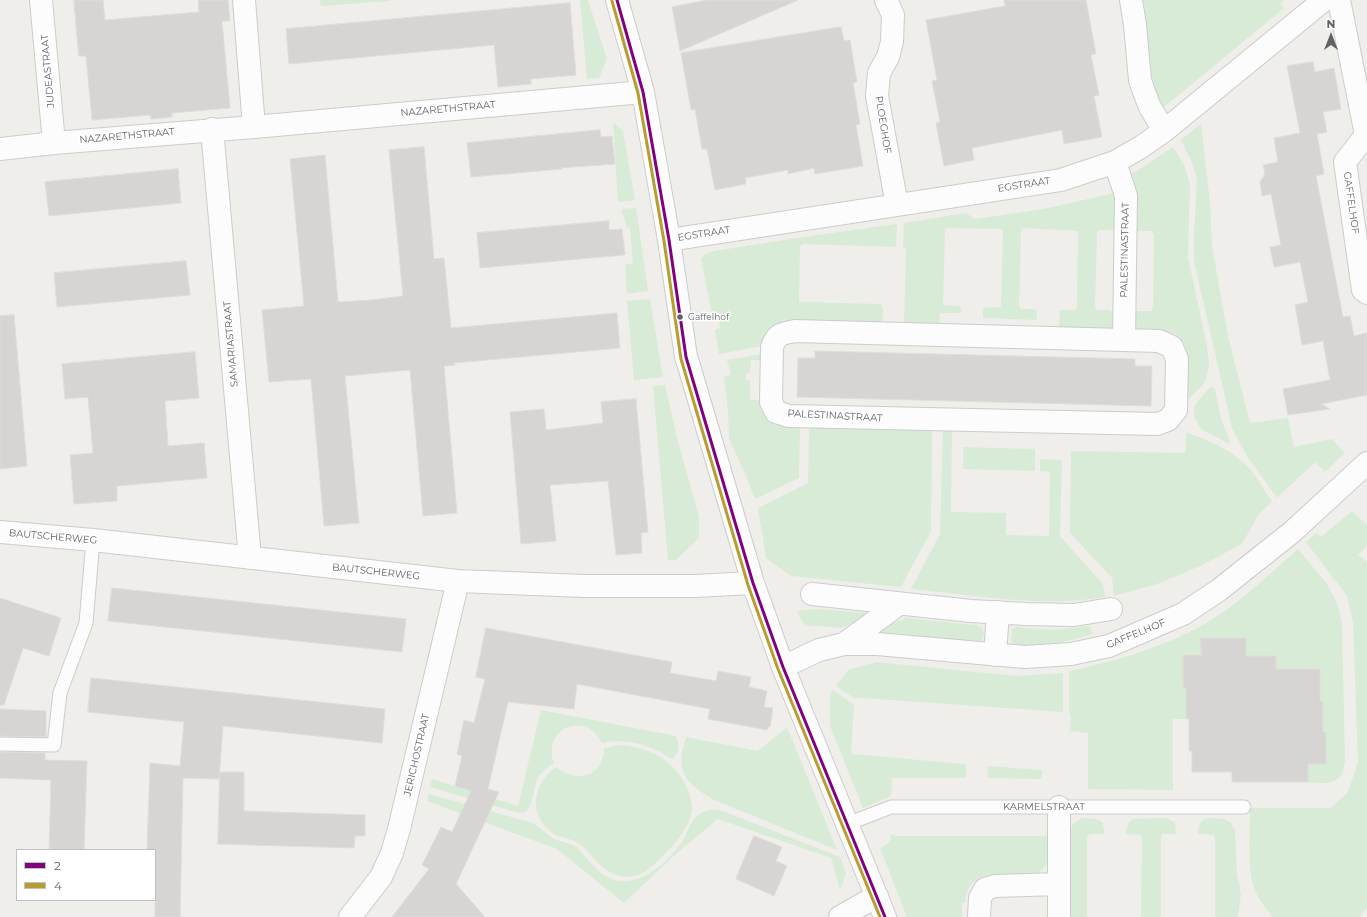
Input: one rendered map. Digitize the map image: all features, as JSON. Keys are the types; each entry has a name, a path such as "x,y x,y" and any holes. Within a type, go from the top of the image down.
{"street":[{"name":"JUDEASTRAAT","path":"41,0 54,142"},
{"path":"244,0 254,127"},
{"path":"617,0 643,92 669,240 686,357 752,583 783,666 885,917"},
{"name":"PLOEGHOF","path":"886,0 893,15 892,42 888,57 879,73 877,96 897,205"},
{"path":"1131,0 1135,24 1140,80 1150,107 1164,131"},
{"name":"EGSTRAAT","path":"669,240 1061,180 1115,162 1141,147 1164,131 1301,9 1324,0"},
{"name":"GAFFELHOF","path":"1339,0 1366,135 1345,162 1363,290 1367,293"},
{"name":"NAZARETHSTRAAT","path":"0,149 54,142 254,127 643,92"},
{"name":"SAMARIASTRAAT","path":"212,129 250,558"},
{"name":"PALESTINASTRAAT","path":"1115,162 1126,196 1124,340"},
{"name":"PALESTINASTRAAT","path":"795,331 1124,340 1159,342 1172,347 1177,359 1176,410 1168,420 1157,424 789,416 776,412 771,402 772,347 775,339 780,334 795,331"},
{"name":"GAFFELHOF","path":"783,666 818,650 844,644 877,644 1026,657 1071,654 1109,646 1183,614 1219,590 1292,532 1367,463"},
{"name":"BAUTSCHERWEG","path":"0,532 93,540 458,581 584,586 695,586 752,583"},
{"name":"JERICHOSTRAAT","path":"350,917 381,877 392,853 458,581"},
{"path":"812,594 899,604 998,612 1074,615 1111,608"},
{"path":"844,644 899,604"},
{"path":"995,655 998,612"},
{"path":"1059,808 1059,917"},
{"path":"979,917 980,898 985,889 995,886 1059,884"},
{"path":"840,917 877,896"}],"lane":[{"path":"0,744 54,745 60,694 86,623 93,540"},
{"name":"KARMELSTRAAT","path":"847,824 891,807 1244,807"}],"green space":[{"path":"320,0 390,0 390,1 321,6"},
{"path":"580,0 588,0 607,59 599,78 587,79"},
{"path":"1136,0 1284,0 1280,3 1284,8 1158,112 1150,95"},
{"path":"613,122 623,131 635,200 618,202"},
{"path":"1201,124 1210,203 1212,246 1228,336 1250,423 1288,418 1294,447 1332,439 1345,453 1325,472 1315,462 1277,498 1247,456 1232,428 1194,261 1197,180 1193,165 1181,140"},
{"path":"1173,147 1184,165 1190,184 1188,258 1206,341 1209,365 1206,380 1202,386 1187,400 1188,361 1184,343 1178,336 1170,332 1135,328 1135,312 1151,311 1153,308 1154,234 1151,231 1136,231 1132,174"},
{"path":"1115,193 1115,230 1099,230 1097,233 1095,308 1096,310 1110,310 1112,312 1112,329 1061,328 1059,326 1060,310 1075,310 1077,307 1078,231 1023,228 1021,232 1019,306 1021,309 1035,309 1037,312 1037,320 983,318 983,308 1001,306 1003,231 1001,229 947,228 945,230 943,305 960,306 961,313 940,313 939,324 904,323 906,249 903,247 904,223 966,213 975,219 1043,209"},
{"path":"636,208 648,291 627,294 625,265 633,263 630,228 627,227 621,209"},
{"path":"897,224 896,247 803,244 800,246 799,302 881,304 883,313 881,323 784,321 772,327 766,333 762,346 719,354 715,330 720,328 718,317 713,319 701,259 704,255 714,251"},
{"path":"650,299 663,377 634,380 627,301"},
{"path":"762,354 762,360 751,360 750,373 746,374 746,380 750,380 750,400 761,400 800,426 799,478 755,499 729,438 728,410 724,377 731,375 727,360"},
{"path":"665,385 677,438 699,517 699,538 676,560 668,560 653,386"},
{"path":"1212,387 1215,389 1221,418 1230,442 1228,443 1202,430 1194,416 1195,405 1208,389"},
{"path":"809,426 932,430 931,531 901,587 791,576 766,558 758,508 808,483"},
{"path":"943,430 952,430 951,512 1006,513 1006,535 1049,536 1050,472 1040,471 1040,459 1062,460 1060,536 1103,584 1105,597 1081,600 1032,601 911,589 940,534"},
{"path":"1186,433 1212,442 1236,457 1250,469 1272,502 1259,514 1242,544 1200,566 1157,584 1114,596 1112,578 1070,533 1071,451 1183,453 1186,451"},
{"path":"963,447 1035,448 1035,471 963,469"},
{"path":"1352,511 1367,525 1367,545 1358,555 1367,562 1367,908 1360,917 1272,917 1254,888 1250,870 1250,808 1331,808 1348,792 1358,762 1353,622 1347,596 1306,542 1316,533 1321,537"},
{"path":"1298,549 1327,584 1335,599 1342,624 1345,761 1343,772 1339,778 1327,783 1308,782 1308,764 1326,764 1326,732 1323,732 1322,701 1276,669 1276,656 1246,656 1246,638 1202,638 1201,655 1183,655 1183,688 1186,688 1186,719 1173,719 1173,790 1087,789 1088,733 1070,731 1071,715 1069,712 1069,671 1107,662 1145,650 1182,636 1199,627 1238,601"},
{"path":"816,609 869,613 871,616 840,628 806,625 803,623 797,611"},
{"path":"906,618 976,625 982,628 984,634 981,641 974,642 878,631 879,629"},
{"path":"1090,626 1093,634 1053,644 1022,646 1012,644 1011,639 1012,629 1016,627 1055,630"},
{"path":"876,662 1016,676 1063,673 1063,712 863,698 855,699 836,686 848,670"},
{"path":"833,690 854,705 851,754 965,764 965,778 892,778 891,796 863,808 830,726 830,695"},
{"path":"541,710 676,736 678,749 676,755 672,759 660,752 638,743 617,741 602,743 595,733 586,727 576,725 567,728 559,733 554,741 552,751 554,763 539,776 531,804 524,812 519,813 430,787 432,779 518,806"},
{"path":"787,727 837,850 712,799 695,787 684,774 681,758 686,737 758,751"},
{"path":"619,745 630,746 651,752 668,763 682,778 687,788 692,806 692,812 688,824 673,846 651,867 639,875 630,877 611,873 578,843 553,833 539,818 536,809 538,790 548,774 556,767 572,775 588,775 599,766 603,758 604,748"},
{"path":"988,766 1042,770 1042,777 1040,779 989,778 987,777"},
{"path":"429,794 533,823 554,839 577,847 602,874 616,880 627,881 638,879 658,867 682,842 690,825 697,816 702,812 714,809 720,810 840,857 846,874 840,889 831,858 718,819 678,852 624,903 557,849 427,801"},
{"path":"1082,818 1096,819 1102,822 1104,834 1090,834 1087,837 1087,917 1070,917 1070,830 1073,824"},
{"path":"1166,818 1175,822 1176,834 1163,834 1161,836 1161,917 1141,917 1142,837 1140,835 1126,833 1128,823 1133,819"},
{"path":"1209,818 1223,819 1230,822 1235,830 1237,873 1241,894 1238,917 1215,917 1215,837 1213,835 1198,834 1200,823"},
{"path":"891,834 896,836 1046,836 1048,838 1048,859 1044,868 1036,874 992,875 982,877 974,882 968,890 965,903 962,903 962,917 907,917 880,848 890,842"}],"building":[{"path":"74,0 103,0 105,20 199,12 198,0 228,0 230,21 222,21 230,108 172,113 172,117 151,119 150,115 92,120 86,56 79,56"},
{"path":"708,0 798,0 680,51 672,7"},
{"path":"1004,0 1086,0 1096,54 1091,55 1099,95 1094,96 1102,137 1064,144 1062,130 972,148 974,160 944,166 936,123 940,122 932,81 937,80 926,20 1005,6"},
{"path":"570,3 576,75 531,79 531,84 498,87 494,45 289,64 286,29"},
{"path":"841,27 844,41 850,40 857,82 853,83 860,124 856,125 863,166 815,174 814,168 788,174 788,170 745,178 746,184 715,190 707,149 702,149 695,109 691,110 681,53"},
{"path":"1313,62 1315,72 1334,68 1341,109 1323,112 1327,132 1317,134 1324,174 1316,176 1343,317 1350,316 1354,336 1367,333 1367,395 1321,404 1330,409 1288,415 1283,389 1330,380 1323,341 1302,345 1295,305 1308,302 1300,262 1274,267 1270,247 1281,245 1271,194 1262,196 1260,182 1265,174 1263,165 1278,162 1274,138 1300,133 1287,66"},
{"path":"600,130 601,137 612,136 615,164 471,177 467,143"},
{"path":"424,147 434,259 444,258 451,328 617,313 620,348 454,363 455,365 444,366 457,513 423,516 410,370 345,376 359,523 324,526 311,379 269,382 262,310 304,306 290,159 325,155 338,302 372,300 403,296 389,150"},
{"path":"178,169 181,203 49,216 45,182"},
{"path":"609,221 609,230 622,229 624,255 480,268 477,233"},
{"path":"186,261 190,295 57,307 54,273"},
{"path":"14,315 27,466 0,469 0,316"},
{"path":"815,351 1135,359 1135,366 1152,366 1151,406 797,397 798,358 815,358"},
{"path":"195,352 199,398 165,401 168,446 204,443 207,478 117,486 117,501 74,504 70,455 93,453 88,397 65,399 62,364"},
{"path":"636,399 648,532 641,533 642,553 616,555 608,481 550,485 556,541 521,544 510,412 544,409 546,430 603,423 601,402"},
{"path":"112,588 406,619 402,652 108,621"},
{"path":"0,598 61,618 49,656 23,648 4,705 0,705"},
{"path":"486,628 672,662 670,673 716,681 718,671 751,677 749,687 767,691 764,707 773,708 770,727 768,727 767,730 708,719 710,709 577,684 574,709 508,702 488,789 499,792 456,884 485,917 392,917 429,869 422,865 441,827 452,832 471,791 455,786 462,756 457,754 464,720 474,723 485,679 476,677"},
{"path":"1201,638 1246,638 1246,656 1276,656 1276,669 1320,669 1320,701 1323,701 1323,732 1326,732 1326,764 1308,764 1308,782 1232,782 1232,772 1192,772 1192,751 1189,751 1189,719 1186,719 1186,688 1183,688 1183,655 1201,655"},
{"path":"91,678 385,709 382,743 223,726 219,779 183,778 180,917 155,917 156,849 147,849 150,763 180,766 184,722 88,712"},
{"path":"0,709 46,711 46,737 0,736"},
{"path":"0,752 45,753 45,760 87,761 84,849 49,849 51,780 0,778"},
{"path":"220,772 244,772 244,811 365,815 365,836 355,836 354,848 218,844"},
{"path":"754,836 782,847 776,861 787,866 774,896 736,879"}],"transit line":[{"name":"2","path":"617,0 643,92 669,240 686,357 753,583 783,667 885,917"},
{"name":"4","path":"612,1 638,93 664,241 681,359 748,585 778,669 880,917"}],"place":[{"name":"Gaffelhof","path":"680,317"}]}
